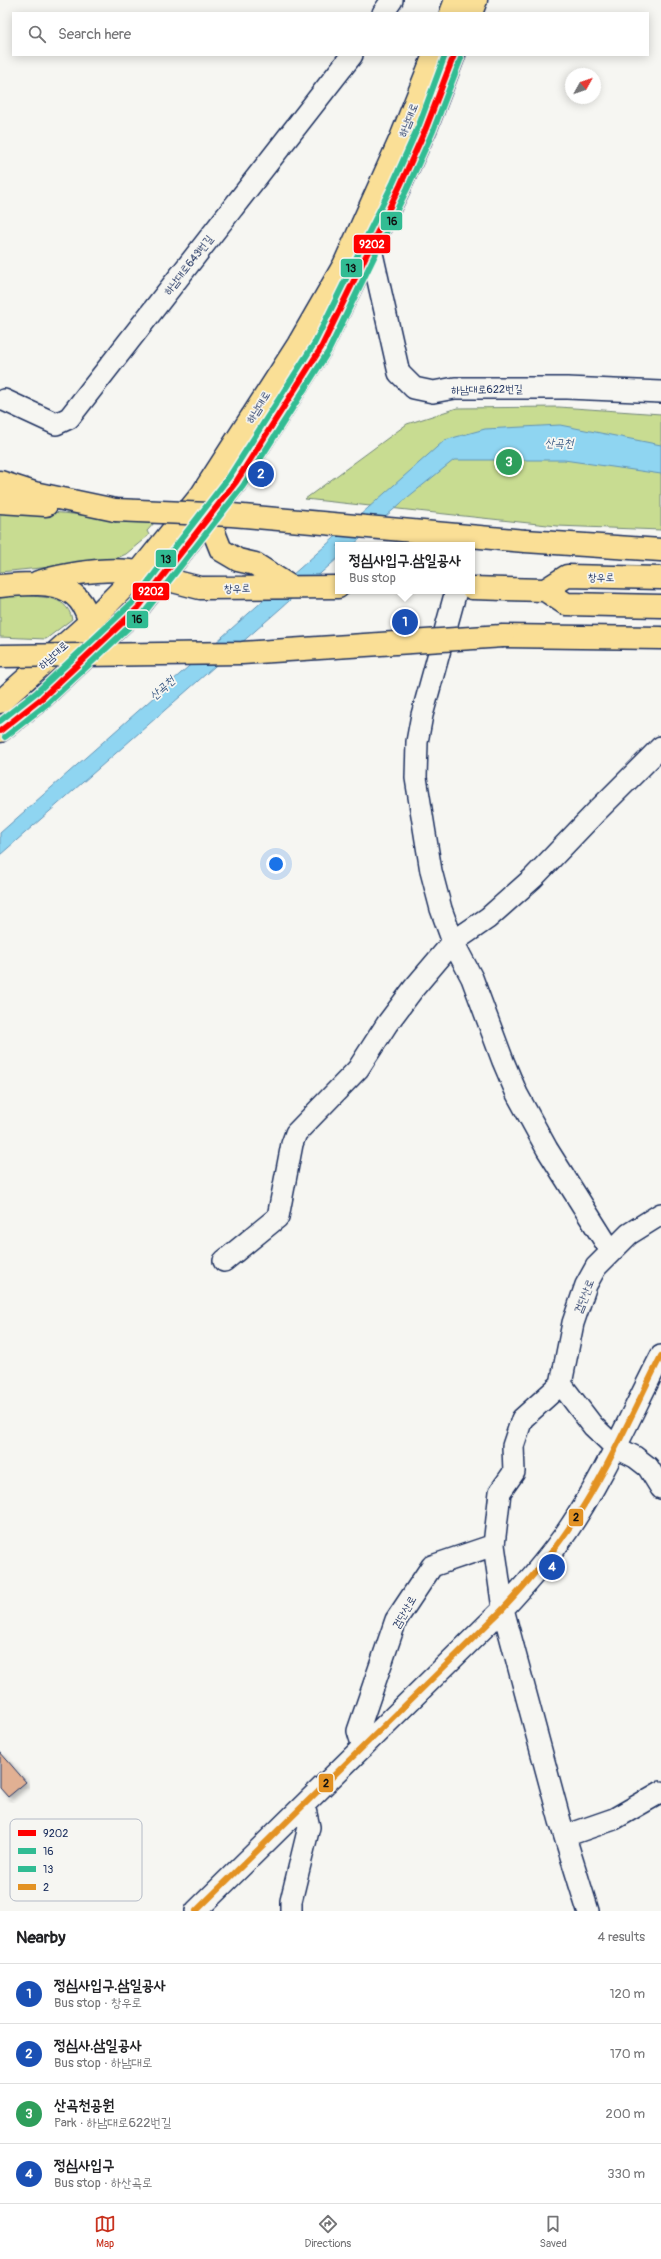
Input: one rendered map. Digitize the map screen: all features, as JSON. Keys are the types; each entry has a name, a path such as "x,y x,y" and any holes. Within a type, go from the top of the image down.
{"main road":[{"path":"451,12 456,0"},
{"path":"471,12 476,0"},
{"name":"하남대로","path":"0,702 90,622 139,572 202,494 215,475 298,345 344,265 401,138 434,56"},
{"name":"하남대로","path":"0,731 42,698 138,608 220,503 262,443 321,348 370,249 426,128 454,56"},
{"path":"0,482 34,493 115,510"},
{"path":"0,502 115,510 232,515 525,541 661,550"},
{"path":"220,503 214,522 215,537 225,554 238,560 255,564 291,587"},
{"name":"창우로","path":"34,583 62,575 117,569 139,572 160,579 200,588 335,587"},
{"name":"창우로","path":"545,590 567,576 661,578"},
{"path":"0,586 34,583 57,587 79,598 86,609 90,622 92,634 91,652"},
{"path":"475,588 545,590 566,604 661,606"},
{"path":"0,656 242,653 503,636 661,638"}],"street":[{"path":"384,12 392,0"},
{"name":"하남대로643번길","path":"4,400 56,424 69,418 351,56"},
{"name":"하남대로622번길","path":"370,249 400,373 414,388 433,392 455,388 567,388 661,392"},
{"path":"455,594 422,715 417,742 416,778 431,871 441,908 454,942 472,978 517,1094 547,1149 611,1251"},
{"path":"224,1261 278,1217 292,1144 296,1133 358,1069 387,1024 409,994 454,942 488,918 533,878 597,810 661,747"},
{"name":"검단산로","path":"561,1384 573,1323 586,1285 596,1267 629,1234 661,1214"},
{"path":"196,1911 503,1609 535,1574 569,1529 615,1447 661,1356"},
{"path":"588,1911 565,1836 503,1609 494,1545 500,1492 514,1472 513,1446 522,1419 561,1384 593,1426 615,1447 635,1457 648,1467 661,1488"},
{"name":"검단산로","path":"362,1747 358,1731 396,1620 432,1566 494,1545"},
{"path":"565,1836 614,1819 661,1792"},
{"path":"291,1911 291,1901 309,1827 304,1805"}],"green space":[{"path":"559,407 661,414 661,530 557,526 305,499 407,424 457,408"},
{"path":"0,507 155,522 147,531 149,535 126,554 111,561 0,572"},
{"path":"18,594 50,598 64,604 69,610 72,619 46,639 0,637 0,597"}],"water":[{"name":"산곡천","path":"560,425 661,445 661,474 564,460 454,460 408,497 356,542 335,542 335,561 0,855 0,833 445,440 485,429"}],"building":[{"path":"0,1752 26,1782 8,1797 0,1788"}],"transit line":[{"name":"13","path":"0,721 37,692 132,603 229,477 314,344 393,183 419,125 445,56"},
{"name":"9202","path":"0,731 42,698 138,608 236,482 321,348 400,186 426,128 454,56"},
{"name":"16","path":"5,737 47,704 144,613 243,486 328,352 407,189 433,131 461,58"},
{"name":"2","path":"196,1911 503,1609 536,1571 567,1531 594,1489 661,1356"}],"place":[{"name":"산곡천공원","path":"509,462"},
{"name":"정심사.삼일공사","path":"261,474"},
{"name":"정심사입구.삼일공사","path":"405,622"},
{"name":"정심사입구","path":"552,1567"}]}
